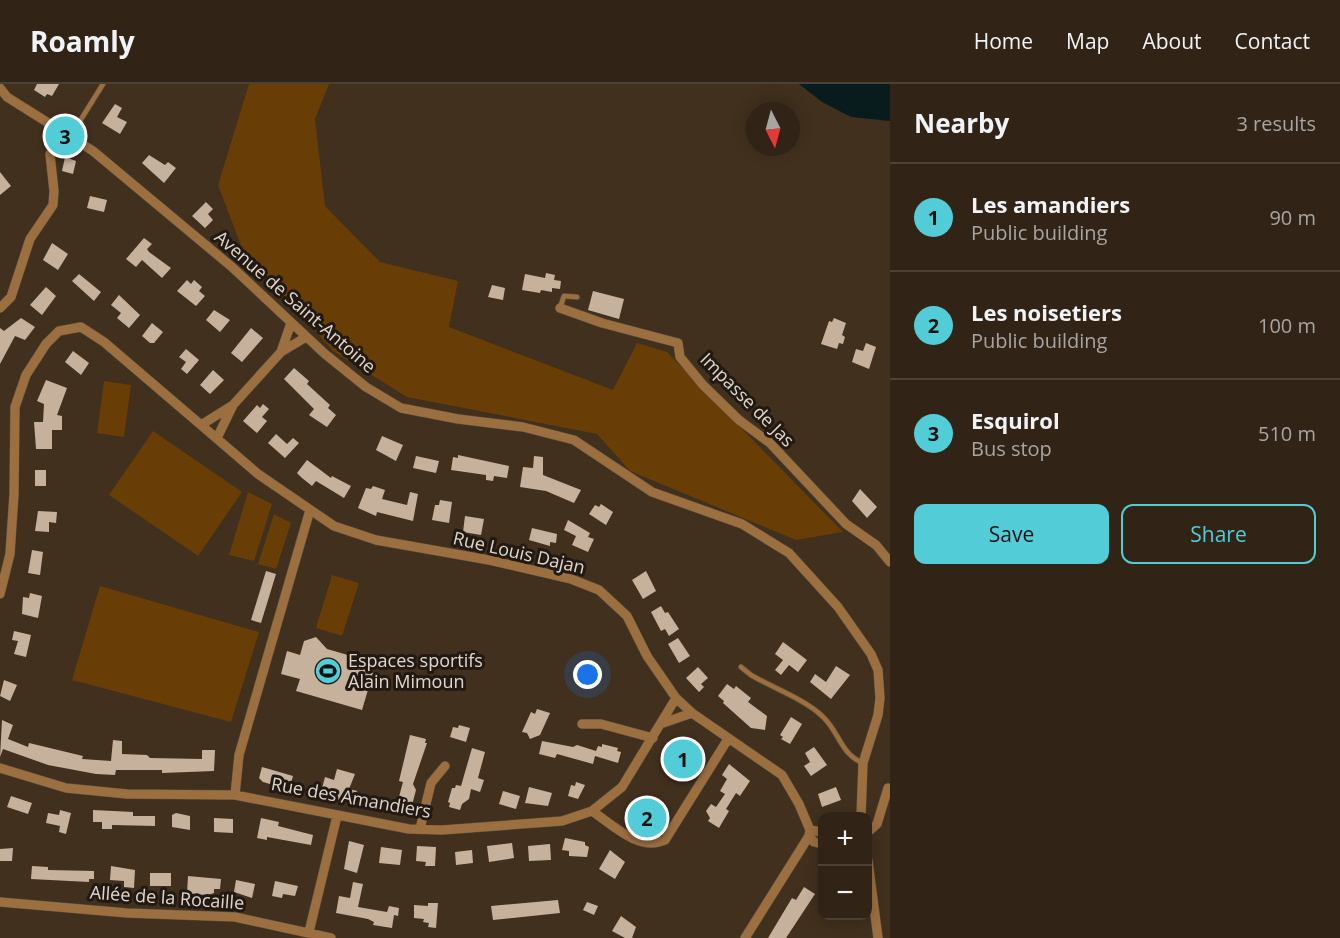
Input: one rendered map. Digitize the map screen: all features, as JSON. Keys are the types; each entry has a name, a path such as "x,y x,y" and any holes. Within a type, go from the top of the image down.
{"street":[{"name":"Avenue de Saint-Antoine","path":"0,88 7,97 93,151 232,267 306,337 366,387 401,408 523,427 574,440 652,492 742,524 789,553 838,607 871,654 878,670 878,715 864,763 861,812"},
{"path":"0,308 11,297 30,239 53,205 54,191 50,154 67,134"},
{"name":"Impasse de Jas","path":"560,308 602,323 678,343 681,357 703,385 739,420 770,443 846,524 876,545 890,562"},
{"path":"281,352 291,322"},
{"name":"Rue Louis Dajan","path":"0,594 10,554 14,504 15,407 26,375 46,344 59,331 81,327 104,342 258,474 334,526 376,540 501,562 571,579 599,590 627,616 647,656 676,698 692,713 782,775 800,804 809,833"},
{"path":"201,425 233,405 281,352 306,337"},
{"path":"217,438 233,405"},
{"path":"235,795 239,755 310,510"},
{"name":"Rue des Amandiers","path":"0,768 66,788 96,792 235,795 420,830 562,821 592,811 622,787 676,698"},
{"path":"662,724 692,713"},
{"path":"582,724 609,725 653,738"},
{"path":"592,811 638,841 656,844 665,840 728,739"},
{"path":"420,830 431,783 445,766"},
{"path":"872,828 877,824 889,786"},
{"path":"309,932 337,816"},
{"path":"809,833 818,832"},
{"path":"809,833 814,842 818,843"},
{"path":"745,938 809,833"},
{"path":"868,866 878,938"},
{"name":"Allée de la Rocaille","path":"0,902 127,913 235,917 331,938"}],"lane":[{"path":"67,134 103,84"},
{"path":"560,308 564,296 577,297"},
{"path":"741,667 751,675 819,712 829,722 839,743 852,758 864,763"}],"shaded area":[{"path":"249,84 329,84 315,119 325,206 380,262 458,281 449,327 613,390 637,343 667,352 843,532 796,540 630,471 597,434 407,397 333,351 242,248 218,185"},
{"path":"104,381 131,385 124,437 97,433"},
{"path":"153,431 242,492 198,556 109,495"},
{"path":"248,492 272,504 254,561 229,555"},
{"path":"274,514 291,523 276,569 258,564"},
{"path":"332,575 359,583 342,636 316,628"},
{"path":"100,586 259,632 231,722 72,680"}],"water":[{"path":"799,84 890,84 890,121 851,117 822,102"}],"building":[{"path":"37,84 59,84 52,96 47,94 45,97 34,90"},
{"path":"115,104 122,108 117,117 127,122 120,134 102,123"},
{"path":"149,155 165,165 168,162 176,168 164,183 142,163"},
{"path":"65,157 76,161 73,174 62,171"},
{"path":"0,172 11,186 0,195"},
{"path":"90,196 107,200 104,212 87,208"},
{"path":"206,202 213,209 208,214 213,220 205,228 192,216"},
{"path":"144,238 152,244 147,249 149,252 171,268 162,278 142,260 136,267 126,259"},
{"path":"52,243 68,254 58,270 43,260"},
{"path":"546,273 555,275 554,280 561,281 560,289 552,288 552,292 541,290 540,293 522,290 525,274 545,278"},
{"path":"79,274 101,292 94,301 72,281"},
{"path":"187,280 191,284 194,280 202,287 199,291 205,296 196,306 177,291"},
{"path":"492,285 505,288 503,300 488,297"},
{"path":"46,287 56,296 42,315 30,305"},
{"path":"593,291 624,299 619,319 588,310"},
{"path":"119,295 140,315 129,328 117,318 121,313 111,305"},
{"path":"214,310 230,320 220,332 206,320"},
{"path":"21,318 35,327 25,340 15,336 0,364 0,328 4,331"},
{"path":"834,318 846,323 842,335 845,337 843,344 839,343 837,349 821,344 829,321 832,322"},
{"path":"152,323 163,332 154,343 150,343 142,336"},
{"path":"251,328 263,338 242,362 231,353"},
{"path":"866,343 876,347 869,369 852,362 856,349 863,351"},
{"path":"186,349 199,360 187,374 181,369 186,362 179,357"},
{"path":"73,351 89,363 81,375 65,362"},
{"path":"294,368 309,381 307,384 330,405 328,408 336,415 327,427 309,415 314,409 284,379"},
{"path":"213,370 224,380 210,394 200,385"},
{"path":"46,380 67,388 57,415 62,416 62,430 52,430 52,449 36,449 34,422 43,422 44,404 37,401"},
{"path":"263,404 269,409 262,417 267,421 257,433 243,421 257,405 260,408"},
{"path":"276,434 287,444 293,438 299,443 285,458 268,443"},
{"path":"382,436 403,445 396,461 376,450"},
{"path":"458,455 509,466 507,478 494,476 493,481 486,480 486,475 451,470 453,457 458,458"},
{"path":"416,456 439,461 436,473 413,468"},
{"path":"534,456 543,457 543,475 581,490 574,503 546,491 520,487 523,467 533,468"},
{"path":"307,460 331,478 332,476 351,486 344,498 316,481 312,486 297,473"},
{"path":"35,470 46,470 46,486 35,486"},
{"path":"373,486 385,490 382,499 407,505 410,492 418,494 413,521 377,512 376,516 358,508 366,488 371,489"},
{"path":"860,489 877,507 867,518 852,501"},
{"path":"440,500 452,502 449,523 432,520 435,505 439,505"},
{"path":"601,504 613,512 606,525 589,514 595,505 599,507"},
{"path":"38,511 57,512 56,523 49,522 49,532 35,531"},
{"path":"465,516 484,519 481,535 463,532"},
{"path":"568,520 590,533 588,537 594,539 588,552 572,545 576,536 564,530"},
{"path":"532,528 557,534 556,543 550,542 550,546 529,540"},
{"path":"32,550 43,552 40,575 28,573"},
{"path":"266,571 276,574 261,623 251,620"},
{"path":"646,571 656,591 643,599 632,580"},
{"path":"30,593 42,596 38,618 22,614 23,597 29,598"},
{"path":"661,606 665,613 668,612 679,629 669,636 665,629 661,631 651,612"},
{"path":"14,631 31,635 26,657 14,654 18,641 12,640"},
{"path":"316,637 327,649 372,662 369,672 373,673 362,710 296,691 300,679 281,674 287,651 300,655 304,641"},
{"path":"678,638 690,656 679,663 668,644"},
{"path":"783,642 807,660 798,672 789,665 781,675 775,670 783,660 775,654"},
{"path":"836,666 850,675 831,699 810,682 815,674 826,682"},
{"path":"698,667 708,678 701,684 704,687 699,692 686,678"},
{"path":"4,680 17,685 10,701 0,696"},
{"path":"727,684 734,689 736,686 751,698 748,702 767,716 765,730 751,728 723,703 724,701 718,696"},
{"path":"537,709 550,713 540,735 530,739 527,733 522,732 531,712 535,714"},
{"path":"791,717 802,724 790,744 781,739 783,737 780,735"},
{"path":"2,720 13,725 8,739 28,747 29,743 83,756 82,759 111,761 113,740 122,741 122,754 147,755 150,758 202,759 202,750 215,750 214,771 162,773 162,770 116,770 115,775 96,774 48,765 3,749 0,757"},
{"path":"459,725 470,728 466,742 450,737 453,727 458,728"},
{"path":"410,735 426,739 425,743 427,743 413,784 416,790 412,805 408,807 397,804 403,782 399,781"},
{"path":"684,737 700,747 688,769 684,766 678,775 666,768"},
{"path":"542,741 573,747 577,745 596,751 598,746 602,747 602,744 618,748 617,751 621,752 618,763 595,756 593,764 557,754 555,758 539,754"},
{"path":"814,747 827,765 811,776 804,766 810,762 805,753"},
{"path":"472,748 485,752 478,778 484,780 480,792 471,789 469,799 462,804 460,810 449,807 452,788 456,785 461,786"},
{"path":"729,764 750,781 740,796 736,793 726,809 729,811 719,828 708,821 710,818 706,811 711,804 716,807 725,794 720,791 727,779 722,775"},
{"path":"262,767 293,776 290,787 285,786 284,788 263,782 259,778"},
{"path":"337,769 355,774 349,789 357,791 353,804 325,796 321,792 325,777 334,780"},
{"path":"576,782 585,785 578,799 568,796 571,785 575,786"},
{"path":"529,787 552,793 548,806 525,803"},
{"path":"836,787 841,800 822,807 818,794"},
{"path":"503,791 520,796 516,809 499,804"},
{"path":"11,796 32,803 28,814 7,807"},
{"path":"640,807 661,821 650,833 634,823"},
{"path":"60,810 71,813 66,834 59,832 60,826 46,823 48,813 59,815"},
{"path":"93,810 133,812 133,816 155,816 155,826 112,825 112,829 102,829 102,822 93,822"},
{"path":"176,813 190,816 190,830 172,827 172,815"},
{"path":"214,818 233,819 233,833 214,832"},
{"path":"261,818 279,822 278,826 313,835 311,845 267,837 267,840 257,838"},
{"path":"565,838 585,842 585,845 589,847 587,857 569,856 569,851 562,850"},
{"path":"349,841 364,845 357,873 344,869"},
{"path":"512,843 514,858 489,862 487,846"},
{"path":"550,844 551,860 529,861 528,846"},
{"path":"417,846 436,847 435,866 425,866 426,862 416,861"},
{"path":"381,847 402,850 400,865 379,863"},
{"path":"13,848 12,861 0,861 0,849"},
{"path":"472,850 473,863 456,865 455,852"},
{"path":"610,850 625,862 615,879 599,869"},
{"path":"32,866 48,867 48,870 94,871 94,879 89,879 89,882 31,879"},
{"path":"111,866 135,870 134,888 124,887 124,881 110,880"},
{"path":"150,873 171,873 171,886 150,886"},
{"path":"188,876 221,879 220,889 214,889 214,893 208,895 187,894"},
{"path":"236,880 255,884 252,898 234,892"},
{"path":"275,881 298,886 295,896 283,894 282,898 272,896"},
{"path":"353,882 363,884 358,907 387,912 389,906 399,908 398,916 394,915 392,928 373,925 374,922 368,919 336,913 339,896 350,898"},
{"path":"804,887 815,894 786,938 768,938 792,898 796,900"},
{"path":"558,900 560,913 493,920 491,906"},
{"path":"587,902 598,906 594,915 583,910"},
{"path":"428,903 438,903 436,928 428,927 429,923 423,922 424,919 414,918 414,905 428,906"},
{"path":"621,916 636,927 632,938 625,938 612,931"}],"place":[{"name":"Esquirol","path":"65,136"},
{"name":"Espaces sportifs Alain Mimoun","path":"328,671"},
{"name":"Les amandiers","path":"683,759"},
{"name":"Les noisetiers","path":"647,818"}]}
